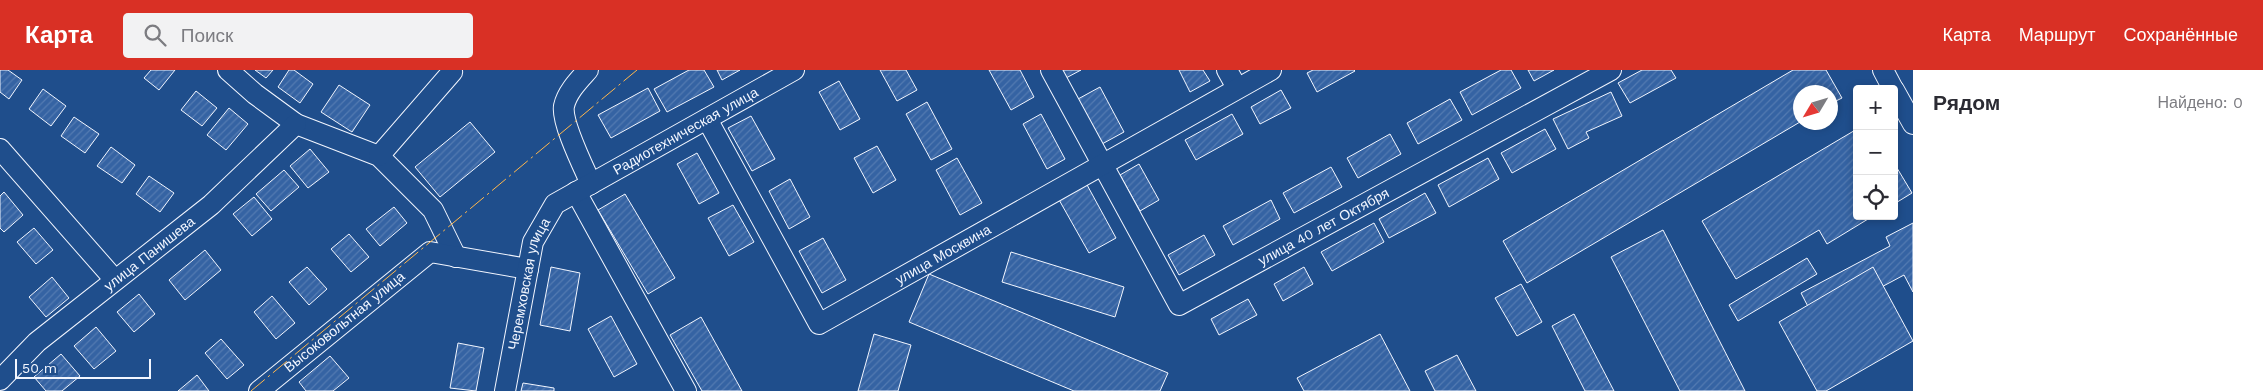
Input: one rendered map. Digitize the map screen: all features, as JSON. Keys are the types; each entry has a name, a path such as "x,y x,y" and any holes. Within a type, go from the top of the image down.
{"street":[{"path":"228,70 255,94 296,124 379,156 433,210 456,257 528,269"},
{"path":"379,156 452,72 451,70"},
{"path":"588,70 572,89 564,107 583,188 686,391"},
{"name":"Радиотехническая улица","path":"583,188 794,70"},
{"path":"1051,70 1102,164"},
{"path":"1227,70 1237,88"},
{"name":"улица Москвина","path":"707,119 819,324 1271,70"},
{"name":"улица 40 лет Октября","path":"1102,164 1179,305 1611,70"},
{"path":"1883,70 1892,85"},
{"path":"1898,96 1913,124"},
{"name":"улица Панишева","path":"0,380 37,342 211,205 296,124"},
{"path":"0,149 115,280"},
{"name":"Черемховская улица","path":"505,391 533,242 555,204 583,188"},
{"name":"Высоковольтная улица","path":"259,391 430,252 456,257"}],"building":[{"path":"0,70 8,70 22,80 9,99 0,92"},
{"path":"151,70 175,70 159,90 144,78"},
{"path":"255,70 273,70 266,78"},
{"path":"289,70 294,70 313,84 300,103 278,87"},
{"path":"689,70 704,70 714,87 667,112 654,89"},
{"path":"717,70 740,70 722,80"},
{"path":"880,70 906,70 917,90 897,101"},
{"path":"989,70 1020,70 1034,97 1011,110"},
{"path":"1062,70 1081,70 1066,78"},
{"path":"1179,70 1203,70 1210,81 1190,92"},
{"path":"1313,70 1355,71 1317,92 1307,73"},
{"path":"1501,70 1511,70 1521,88 1472,115 1460,92"},
{"path":"1528,70 1554,70 1534,81"},
{"path":"1642,70 1671,70 1676,78 1630,103 1618,83"},
{"path":"1793,70 1826,70 1835,85 1793,85 1793,126 1527,283 1503,241"},
{"path":"839,81 860,119 840,130 819,92"},
{"path":"339,85 370,105 352,132 321,112"},
{"path":"1100,87 1124,132 1102,144 1078,99"},
{"path":"648,88 660,111 611,138 598,115"},
{"path":"43,89 66,106 51,126 29,109"},
{"path":"1281,90 1291,108 1260,124 1251,107"},
{"path":"196,91 217,108 202,126 181,110"},
{"path":"1838,91 1842,98 1838,100"},
{"path":"1611,92 1622,116 1586,132 1589,138 1568,149 1553,119"},
{"path":"1450,99 1462,120 1418,144 1407,123"},
{"path":"927,102 952,149 931,160 906,114"},
{"path":"229,108 248,124 226,150 207,135"},
{"path":"1041,114 1065,159 1047,169 1023,124"},
{"path":"1232,114 1243,134 1196,160 1185,140"},
{"path":"751,116 775,159 752,171 728,128"},
{"path":"74,117 99,134 85,153 61,136"},
{"path":"470,122 495,152 440,197 415,167"},
{"path":"1545,129 1556,149 1512,173 1501,153"},
{"path":"1853,131 1853,220 1866,220 1827,244 1819,230 1736,279 1702,221"},
{"path":"1390,134 1401,154 1358,178 1347,158"},
{"path":"877,146 896,180 873,193 854,158"},
{"path":"111,147 135,165 122,183 97,166"},
{"path":"310,149 329,172 308,188 290,166"},
{"path":"697,153 719,193 699,204 677,164"},
{"path":"957,158 982,203 960,215 936,170"},
{"path":"1488,158 1499,179 1449,207 1438,185"},
{"path":"1139,164 1159,200 1140,211 1120,175"},
{"path":"1331,167 1342,187 1294,213 1283,193"},
{"path":"284,170 299,187 271,211 256,194"},
{"path":"1898,170 1912,193 1898,202"},
{"path":"149,176 174,193 160,212 136,194"},
{"path":"790,179 810,217 789,229 769,191"},
{"path":"1086,183 1116,238 1089,253 1058,198"},
{"path":"4,192 23,215 4,232 0,228 0,196"},
{"path":"1425,193 1436,213 1389,238 1379,219"},
{"path":"625,194 675,278 648,294 598,210"},
{"path":"254,197 272,219 252,236 233,214"},
{"path":"1271,200 1280,219 1233,245 1223,226"},
{"path":"733,205 754,242 729,256 708,218"},
{"path":"394,207 407,223 380,246 366,229"},
{"path":"1374,223 1384,242 1332,271 1321,252"},
{"path":"1913,223 1913,292 1904,275 1816,322 1801,293 1890,246 1886,237"},
{"path":"34,228 53,250 36,264 17,242"},
{"path":"1663,230 1745,391 1680,391 1611,257"},
{"path":"349,234 369,257 351,272 331,249"},
{"path":"1204,235 1215,255 1179,275 1168,255"},
{"path":"823,238 846,280 822,293 799,251"},
{"path":"205,250 221,270 185,300 169,280"},
{"path":"1011,252 1124,287 1115,317 1002,282"},
{"path":"1807,258 1817,274 1738,321 1729,305"},
{"path":"307,267 327,289 309,305 289,282"},
{"path":"551,267 580,273 570,331 540,325"},
{"path":"1304,267 1313,284 1283,301 1274,284"},
{"path":"1873,267 1913,341 1826,391 1817,391 1779,322"},
{"path":"929,274 1168,373 1160,391 1074,391 909,322"},
{"path":"52,277 69,298 46,317 29,297"},
{"path":"1521,284 1542,322 1517,336 1495,298"},
{"path":"139,294 155,314 134,332 117,312"},
{"path":"272,296 295,323 276,339 254,312"},
{"path":"1248,299 1257,315 1219,335 1211,319"},
{"path":"1574,314 1614,391 1585,391 1552,326"},
{"path":"611,316 637,364 614,377 588,329"},
{"path":"701,317 742,391 702,391 670,335"},
{"path":"96,327 116,351 94,369 74,346"},
{"path":"874,334 911,345 898,391 858,391"},
{"path":"1380,334 1410,391 1304,391 1297,378"},
{"path":"221,339 244,365 227,379 205,353"},
{"path":"458,343 484,348 476,391 450,388"},
{"path":"61,354 80,376 62,391 46,391 34,377"},
{"path":"1457,355 1476,391 1435,391 1425,371"},
{"path":"330,356 349,378 333,391 306,391 299,382"},
{"path":"197,375 209,391 178,391"},
{"path":"523,383 554,388 554,391 521,391"}],"power":[{"path":"251,391 637,70"}]}
